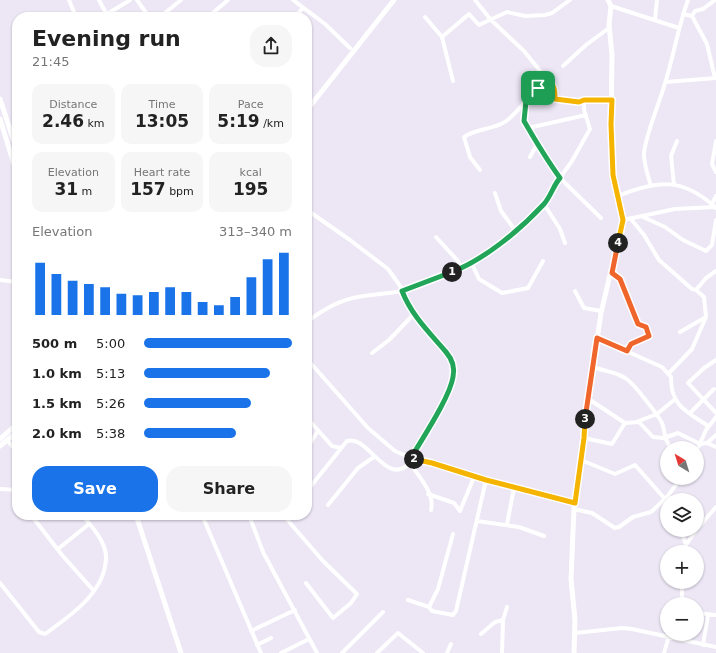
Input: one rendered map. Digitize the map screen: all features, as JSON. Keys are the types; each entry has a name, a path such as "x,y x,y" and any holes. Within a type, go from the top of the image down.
{"street":[{"path":"69,0 74,12"},
{"path":"99,0 106,12"},
{"path":"112,12 130,0"},
{"path":"137,0 145,12"},
{"path":"166,12 181,0"},
{"path":"214,12 228,0"},
{"path":"292,0 308,12"},
{"path":"312,98 350,48 393,0"},
{"path":"312,104 393,0"},
{"path":"475,0 491,20 517,43 554,88 555,99"},
{"path":"442,37 469,14 479,25 507,12 525,16 545,15 552,13 570,0"},
{"path":"574,653 575,633 571,579 575,506 584,438 585,412 601,311 612,273 623,220 613,175 611,152 612,55 609,28 611,6 608,0"},
{"path":"655,19 657,0"},
{"path":"651,186 645,166 644,153 666,82 679,28 688,0"},
{"path":"692,16 695,12 704,9 715,0"},
{"path":"611,6 679,28"},
{"path":"299,12 303,8"},
{"path":"666,82 716,78 707,44 692,16 683,14"},
{"path":"312,15 325,24 350,48"},
{"path":"426,16 442,37 454,81"},
{"path":"563,66 586,45 609,28"},
{"path":"480,170 470,156 464,137 472,132 503,123 513,116 538,88 549,82"},
{"path":"530,97 579,102 584,100 612,100"},
{"path":"0,99 12,136"},
{"path":"312,318 326,308 356,297 384,295 461,269 472,264 515,230 544,204 582,145 590,129 584,100"},
{"path":"526,101 524,121 538,142 545,158 560,178 601,218"},
{"path":"528,128 586,115"},
{"path":"0,119 12,158"},
{"path":"674,185 671,156 676,141"},
{"path":"716,141 712,164 716,172"},
{"path":"530,157 538,142"},
{"path":"618,196 639,188 674,185 687,187 701,194 714,206"},
{"path":"495,193 501,211 515,230"},
{"path":"714,206 716,196"},
{"path":"544,204 560,229 565,242"},
{"path":"623,220 643,217 675,209 714,206"},
{"path":"312,213 388,269 402,290 414,314 426,331 447,352 452,363 454,370 449,390 411,458"},
{"path":"643,217 665,227 683,240 706,251 712,245 716,220"},
{"path":"631,219 644,235 659,260 679,278 704,297 706,317 692,349 669,373"},
{"path":"436,237 458,261 461,269"},
{"path":"472,264 479,279 502,293 509,293 528,288 543,260"},
{"path":"696,290 706,278 716,271"},
{"path":"612,273 620,279 638,324 646,327 649,332 649,336 631,344 627,351"},
{"path":"0,280 12,281"},
{"path":"575,291 584,308 601,311"},
{"path":"372,354 389,340 414,314"},
{"path":"680,332 706,317"},
{"path":"597,338 662,367 669,373 676,404 708,426"},
{"path":"716,360 705,367 688,382 716,413"},
{"path":"312,365 378,437 395,451 411,458 575,506 592,513 615,528 619,527 633,517 652,512 660,504"},
{"path":"593,367 613,372 630,380 657,414 663,425 664,438 666,441"},
{"path":"690,413 702,399 714,389"},
{"path":"587,398 625,422 639,422 653,437 664,438 678,433 694,441"},
{"path":"634,423 657,414 674,400"},
{"path":"701,441 708,426 716,417"},
{"path":"584,438 612,444 625,422"},
{"path":"312,424 332,446 342,448"},
{"path":"0,439 12,428"},
{"path":"312,440 318,431"},
{"path":"707,443 716,435"},
{"path":"0,446 12,436"},
{"path":"9,438 12,443"},
{"path":"312,485 347,441 352,439 359,442 374,457 394,470 402,470 410,463 426,486 432,504 431,510"},
{"path":"704,443 707,443 716,447"},
{"path":"328,505 358,468 374,457"},
{"path":"581,460 615,474 635,465 661,493"},
{"path":"428,494 454,503 460,511 474,477"},
{"path":"408,600 429,607 432,611 450,616 456,611 486,480"},
{"path":"507,524 514,488"},
{"path":"0,489 12,490"},
{"path":"704,522 716,507"},
{"path":"36,520 58,549 94,591"},
{"path":"0,583 39,632 45,634 66,619 94,591 104,571 106,557 102,543 86,520"},
{"path":"138,520 180,653"},
{"path":"204,520 261,653"},
{"path":"251,520 263,552 317,653"},
{"path":"288,520 323,561 357,594 352,603 333,618 320,598 306,583"},
{"path":"476,521 507,524 544,536"},
{"path":"58,549 89,524"},
{"path":"429,607 438,589 453,534"},
{"path":"683,537 686,545"},
{"path":"686,545 692,537"},
{"path":"502,653 503,620 507,607"},
{"path":"251,631 295,610"},
{"path":"342,653 384,612"},
{"path":"704,614 716,615"},
{"path":"703,645 708,615"},
{"path":"480,634 495,622 503,620"},
{"path":"575,633 622,628 660,634"},
{"path":"377,653 398,633 423,653"},
{"path":"257,644 271,638"},
{"path":"281,653 310,639"},
{"path":"664,653 668,641"},
{"path":"688,641 703,645 716,646"},
{"path":"447,653 451,644"}],"route":[{"path":"549,82 551,83 554,88 555,99 566,102 579,102 584,100 612,100 611,152 613,175 617,187 623,220 612,273 620,279 626,298 638,324 646,327 649,332 649,336 631,344 627,351 597,338 585,412 584,438 575,503 474,477 456,470 411,458 446,395 451,384 454,370 447,352 433,339 420,323 402,291 441,277 476,261 515,230 547,200 560,178 545,158 536,138 524,121 526,101 538,88 549,82"}]}
